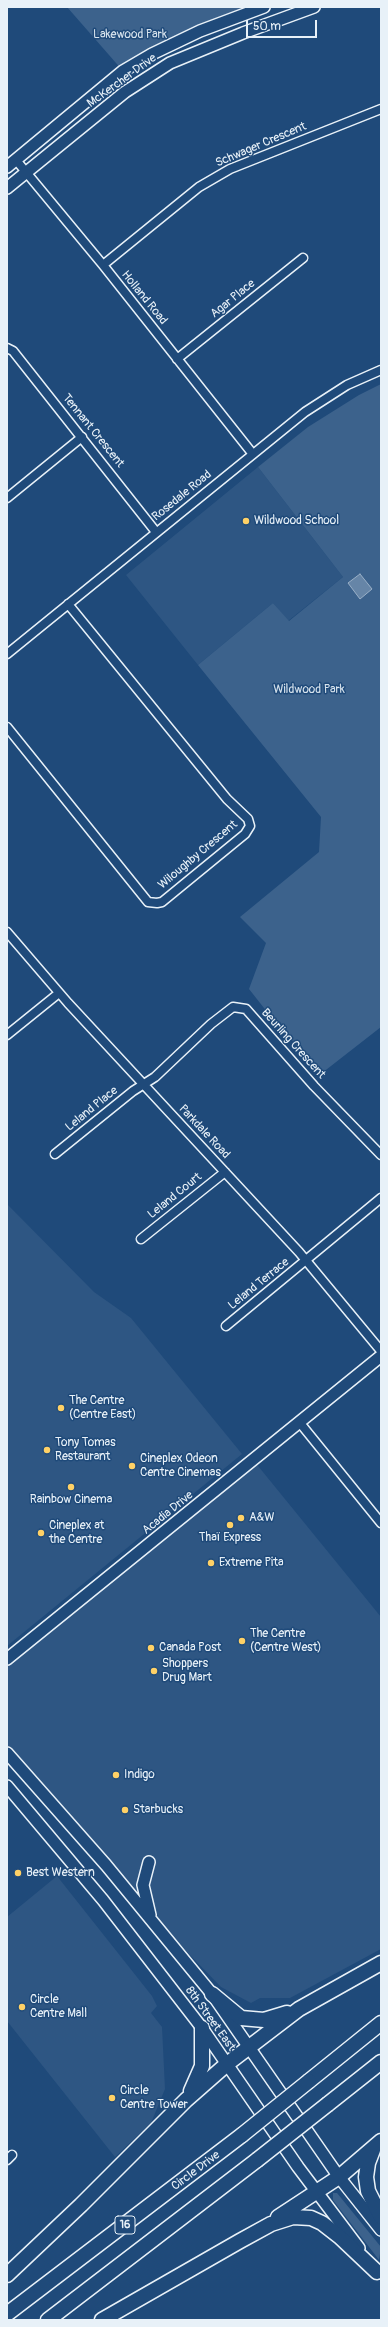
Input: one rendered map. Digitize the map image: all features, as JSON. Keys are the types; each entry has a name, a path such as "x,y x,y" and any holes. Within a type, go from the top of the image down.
{"highway":[{"path":"7,2275 81,2205 186,2100 227,2064 299,2009 381,1963"},
{"path":"212,1994 240,2018 251,2020 273,2018 299,2009"},
{"name":"Circle Drive","path":"7,2314 242,2135 381,2023"},
{"path":"186,2100 202,2066 202,2028"},
{"name":"16","path":"48,2320 381,2062"},
{"path":"232,2245 316,2193 339,2177 378,2144"},
{"path":"378,2144 369,2156 366,2177 368,2191 381,2217"},
{"path":"102,2320 270,2224 293,2217 305,2217 322,2223 380,2272"}],"main road":[{"name":"McKercher Drive","path":"11,163 124,71 152,54 200,31 264,7"},
{"name":"McKercher Drive","path":"7,188 125,92 170,63 243,33 314,7"},
{"name":"Acadia Drive","path":"7,1658 300,1423 381,1356"},
{"name":"8th Street East","path":"7,1753 151,1919 212,1994 250,2046 339,2177 381,2230"},
{"name":"8th Street East","path":"7,1786 103,1900 202,2028 316,2193 380,2272"},
{"path":"149,1862 142,1884 151,1919"}],"street":[{"name":"Schwager Crescent","path":"103,265 199,187 230,169 381,109"},
{"name":"Holland Road","path":"11,163 26,173 103,265 252,453"},
{"name":"Agar Place","path":"177,359 303,258"},
{"name":"Tennant Crescent","path":"7,348 13,351 156,532"},
{"name":"Rosedale Road","path":"7,654 252,453 305,412 347,385 381,370"},
{"path":"7,498 82,437"},
{"name":"Wiloughby Crescent","path":"7,727 148,902 162,902 245,834 250,826 248,819 227,799 68,604"},
{"name":"Parkdale Road","path":"7,932 59,993 306,1260 381,1351"},
{"path":"7,1035 59,993"},
{"name":"Beurling Crescent","path":"144,1084 155,1077 211,1024 234,1007 246,1009 314,1086 381,1155"},
{"name":"Leland Place","path":"55,1154 144,1084"},
{"name":"Leland Court","path":"141,1239 225,1172"},
{"path":"306,1260 381,1198"},
{"name":"Leland Terrace","path":"226,1326 306,1260"},
{"path":"300,1423 381,1523"}],"shaded area":[{"name":"Wildwood School","path":"258,467 343,577 288,621 273,603 198,665 126,575"},
{"path":"360,574 372,589 360,599 348,583"},
{"path":"7,1204 94,1292 131,1318 242,1454 7,1646"},
{"path":"254,1461 381,1617 381,1949 290,1998 260,1998 251,2003 221,1987 122,1885 7,1753 7,1659"},
{"path":"57,1876 152,1996 157,2006 151,2013 162,2027 165,2089 151,2123 115,2157 7,2021 7,1917"}],"green space":[{"name":"Lakewood Park","path":"67,7 265,7 123,71"},
{"name":"Wildwood Park","path":"381,384 381,1027 322,1073 275,1022 249,989 266,943 240,917 319,852 321,817 198,665 273,603 289,621 343,577 258,467 308,427 359,395"},
{"path":"333,2193 337,2193 381,2247 379,2260 333,2200"}],"place":[{"name":"Wildwood School","path":"246,521"},
{"name":"The Centre (Centre East)","path":"61,1408"},
{"name":"Tony Tomas Restaurant","path":"47,1450"},
{"name":"Cineplex Odeon Centre Cinemas","path":"132,1466"},
{"name":"Rainbow Cinema","path":"71,1487"},
{"name":"A&W","path":"241,1518"},
{"name":"Thaï Express","path":"230,1525"},
{"name":"Cineplex at the Centre","path":"41,1533"},
{"name":"Extreme Pita","path":"211,1563"},
{"name":"The Centre (Centre West)","path":"242,1641"},
{"name":"Canada Post","path":"151,1648"},
{"name":"Shoppers Drug Mart","path":"154,1671"},
{"name":"Indigo","path":"116,1775"},
{"name":"Starbucks","path":"125,1810"},
{"name":"Best Western","path":"18,1873"},
{"name":"Circle Centre Mall","path":"22,2007"},
{"name":"Circle Centre Tower","path":"112,2098"}]}
